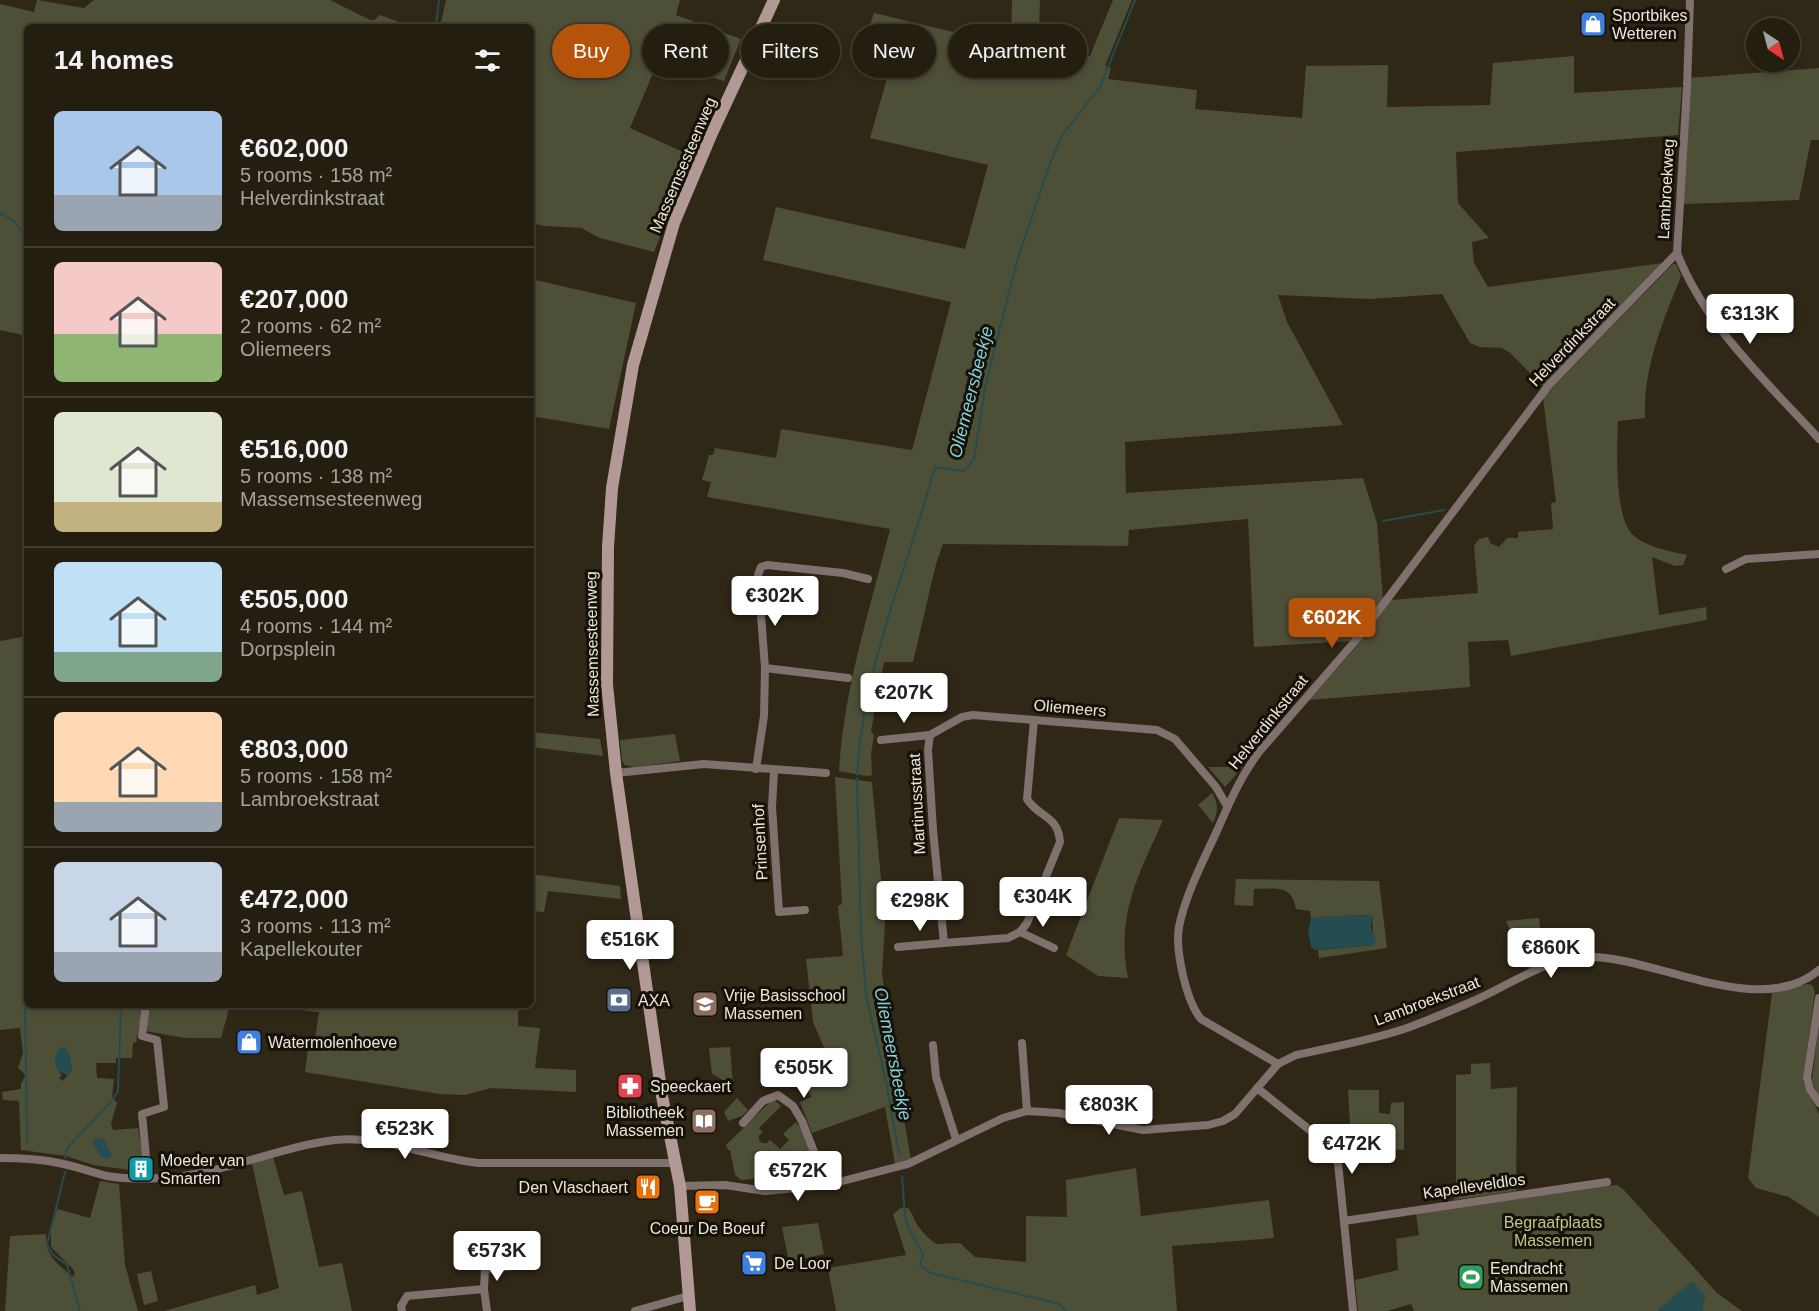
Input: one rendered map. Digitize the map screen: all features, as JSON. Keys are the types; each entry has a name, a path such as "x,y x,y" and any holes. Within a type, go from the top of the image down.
{"main road":[{"name":"Massemsesteenweg","path":"690,1311 680,1186 662,1096 616,773 607,684 608,547 612,488 633,365 674,223 774,0"}],"street":[{"name":"Lambroekweg","path":"1690,0 1677,253 1687,278 1718,327 1739,353 1819,439"},
{"name":"Helverdinkstraat","path":"1278,1064 1201,1019 1195,1012 1178,945 1179,927 1184,912 1204,857 1227,806 1245,770 1357,639 1548,386 1677,253"},
{"path":"1726,569 1746,558 1819,554"},
{"path":"756,769 764,716 765,668 758,575 761,567 766,565 843,573 868,579"},
{"path":"765,668 848,678"},
{"name":"Oliemeers","path":"881,740 930,735 962,717 973,715 1157,730 1174,739 1216,787 1227,806"},
{"path":"898,947 1008,938 1020,932 1027,924 1060,842 1059,830 1054,822 1032,808 1027,799 1034,720"},
{"name":"Martinusstraat","path":"930,735 928,750 933,830 944,943"},
{"path":"616,773 704,764 774,771 826,773"},
{"name":"Prinsenhof","path":"774,771 772,807 779,912 805,910"},
{"path":"1020,932 1054,948"},
{"name":"Lambroekstraat","path":"680,1186 725,1185 765,1191 827,1185 908,1164 1003,1118 1027,1111 1059,1113 1143,1130 1198,1126 1223,1121 1235,1114 1278,1064 1296,1055 1408,1028 1552,964 1579,957 1605,958 1711,984 1742,989 1775,988 1806,980 1819,971"},
{"path":"1819,998 1808,1078 1810,1089 1819,1103"},
{"path":"146,1008 141,1036 157,1040 164,1107 142,1114 148,1178"},
{"path":"1022,1042 1027,1111"},
{"path":"933,1045 936,1077 956,1140"},
{"path":"1257,1088 1326,1143 1338,1163 1353,1311"},
{"path":"743,1123 763,1101 778,1095 793,1106 802,1121 827,1185"},
{"path":"0,1158 60,1163 108,1176 148,1178 209,1172 307,1145 346,1140 378,1140 478,1164 676,1163"},
{"name":"Kapelleveldlos","path":"1344,1221 1607,1182"},
{"path":"487,1311 484,1289 485,1269 523,1265"},
{"path":"402,1311 401,1306 407,1296 484,1289"},
{"path":"635,1311 688,1296"}],"green space":[{"path":"37,0 84,8 94,0 330,0 370,20 380,15 404,24 24,24 24,336 0,330 0,4 34,12"},
{"path":"446,0 680,0 676,15 700,24 642,24 642,78 651,78 630,128 692,156 654,252 600,238 581,228 534,224 534,24 441,24"},
{"path":"1012,0 1040,0 1039,24 1011,24"},
{"path":"1113,0 1132,0 1105,66 1111,68 1108,79 1197,90 1195,109 1302,118 1306,66 1388,65 1387,107 1490,105 1493,63 1574,56 1574,93 1682,87 1678,135 1456,152 1458,203 1489,238 1472,242 1474,263 1488,287 1663,263 1544,387 1509,352 1501,348 1480,347 1470,343 1442,294 1370,299 1278,295 1287,322 1343,425 1125,442 1126,493 1363,478 1377,523 1383,600 1352,641 1254,647 1248,519 1129,530 1128,546 943,544 936,564 913,662 884,662 871,731 874,736 871,754 872,775 839,771 852,679 890,529 707,497 711,482 702,480 709,455 713,455 715,448 776,458 781,429 912,450 951,302 763,260 776,207 965,249 988,165 870,138 887,78 936,78 936,28 948,31 948,78 1087,78 1087,56 1090,56"},
{"path":"874,13 920,24 871,24"},
{"path":"729,35 741,39 729,69"},
{"path":"1819,68 1819,140 1811,140 1799,200 1683,204 1689,78 1800,72 1800,69"},
{"path":"1673,264 1676,264 1681,276 1661,328 1651,363 1645,399 1645,418 1618,421 1619,497 1626,525 1632,534 1651,545 1687,555 1683,565 1675,566 1652,557 1659,615 1706,607 1707,620 1511,656 1508,640 1468,642 1470,687 1309,700 1357,646 1391,600 1478,593 1474,546 1479,539 1488,537 1490,543 1499,547 1507,538 1518,538 1518,532 1553,529 1551,503 1556,502 1543,397"},
{"path":"534,280 636,303 609,429 534,416"},
{"path":"24,637 24,1008 143,1008 136,1042 133,1043 132,1058 116,1058 116,1063 96,1063 97,1078 114,1079 112,1097 117,1103 111,1123 113,1130 138,1128 144,1172 93,1165 66,1156 21,1150 19,1101 3,1100 2,1092 21,1089 25,1076 18,1068 23,1053 20,1028 0,1030 0,641","holes":["68,1051 72,1069 63,1081 59,1078 62,1075 59,1072"]},
{"path":"534,732 600,739 603,756 534,747"},
{"path":"675,734 680,761 635,767 625,765 622,761 620,740"},
{"path":"1208,767 1243,767 1225,787"},
{"path":"835,777 872,782 885,922 882,973 893,1057 911,1160 895,1164 885,1107 812,1133 800,1102 811,1097 807,1086 833,1068 813,1022 806,959 843,956 838,906 842,904"},
{"path":"1212,793 1217,808 1213,823 1198,805"},
{"path":"1119,818 1163,820 1138,878 1127,914 1125,955 1128,978 1098,976 1066,955"},
{"path":"534,874 620,886 621,899 548,891 544,912 534,911"},
{"path":"1236,879 1379,881 1387,948 1319,958 1318,950 1374,945 1372,915 1311,919 1310,911 1296,909 1291,895 1275,889 1254,889 1253,906 1234,905"},
{"path":"1539,918 1544,961 1528,969 1506,921"},
{"path":"1807,984 1812,985 1815,991 1803,1082 1819,1114 1819,1217 1789,1197 1756,1188 1748,1178 1772,993"},
{"path":"148,1008 229,1008 221,1038 185,1038 145,1031"},
{"path":"281,1008 520,1008 518,1026 540,1028 535,1068 576,1070 576,1092 491,1088 465,1095 439,1094 305,1072 309,1040 315,1040 319,1012"},
{"path":"1819,1020 1819,1098 1812,1081"},
{"path":"730,1047 733,1086 712,1074 709,1048"},
{"path":"1490,1063 1491,1089 1517,1087 1516,1191 1454,1200 1456,1195 1456,1075 1471,1074 1471,1064"},
{"path":"1348,1090 1379,1090 1379,1113 1390,1114 1391,1103 1404,1102 1404,1150 1392,1149 1391,1136 1351,1140"},
{"path":"737,1098 748,1110 742,1116 728,1121 724,1112"},
{"path":"773,1099 781,1106 759,1128 763,1132 759,1135 759,1140 767,1143 770,1140 780,1149 789,1140 783,1134 796,1122 805,1133 820,1171 741,1180 735,1175 730,1150 726,1145"},
{"path":"273,1157 284,1195 302,1191 319,1267 342,1263 352,1311 164,1311 255,1285 257,1295 279,1288 252,1163"},
{"path":"1136,1168 1141,1216 1269,1200 1274,1238 1172,1246 1177,1311 836,1311 828,1268 906,1255 893,1214 901,1208 908,1208 920,1229 936,1244 960,1243 975,1257 1026,1262 1026,1216 1067,1217 1066,1180"},
{"path":"100,1181 119,1184 125,1265 138,1311 5,1311 10,1236 46,1234 50,1254 73,1277 75,1273 73,1269 51,1247 51,1230 57,1209 90,1218"},
{"name":"Begraafplaats Massemen","path":"1617,1185 1717,1293 1742,1311 1702,1311 1705,1295 1659,1309 1660,1311 1414,1311 1411,1304 1387,1311 1358,1311 1355,1280 1398,1270 1396,1239 1419,1235 1416,1214"},
{"path":"818,1223 824,1254 789,1262 782,1227"},
{"path":"151,1271 158,1301 144,1305 137,1274"}],"water":[{"path":"1372,915 1371,927 1376,941 1374,945 1315,950 1311,947 1308,931 1311,919"},
{"path":"61,1047 65,1047 70,1057 72,1069 67,1075 60,1072 55,1062"},
{"path":"98,1137 105,1140 112,1154 108,1159 101,1157 92,1141"},
{"path":"1692,1281 1705,1295 1702,1311 1660,1311 1659,1309"}],"waterway":[{"path":"436,24 439,0"},
{"name":"Oliemeersbeekje","path":"857,775 861,735 877,657 935,467 964,471 974,459 986,383 1018,258 1051,161 1063,134 1100,87 1135,0"},
{"path":"0,213 15,222 24,234"},
{"path":"1383,521 1444,510"},
{"name":"Oliemeersbeekje","path":"857,778 861,932 866,995 886,1082 899,1154"},
{"path":"25,1008 27,1142"},
{"path":"65,1158 67,1148 111,1102 118,1091 121,1008"},
{"path":"65,1172 47,1244 52,1254 67,1265 80,1311"},
{"name":"Oliemeersbeekje","path":"902,1176 905,1216 909,1229 923,1254 920,1266 931,1273 1060,1304 1066,1311"}],"place":[{"name":"Sportbikes Wetteren","path":"1593,24"},
{"name":"AXA","path":"619,1000"},
{"name":"Vrije Basisschool Massemen","path":"705,1004"},
{"name":"Watermolenhoeve","path":"249,1042"},
{"name":"Speeckaert","path":"630,1086"},
{"name":"Bibliotheek Massemen","path":"704,1121"},
{"name":"Moeder van Smarten","path":"141,1169"},
{"name":"Den Vlaschaert","path":"648,1187"},
{"name":"Coeur De Boeuf","path":"707,1202"},
{"name":"De Loor","path":"754,1263"},
{"name":"Eendracht Massemen","path":"1471,1277"}]}
